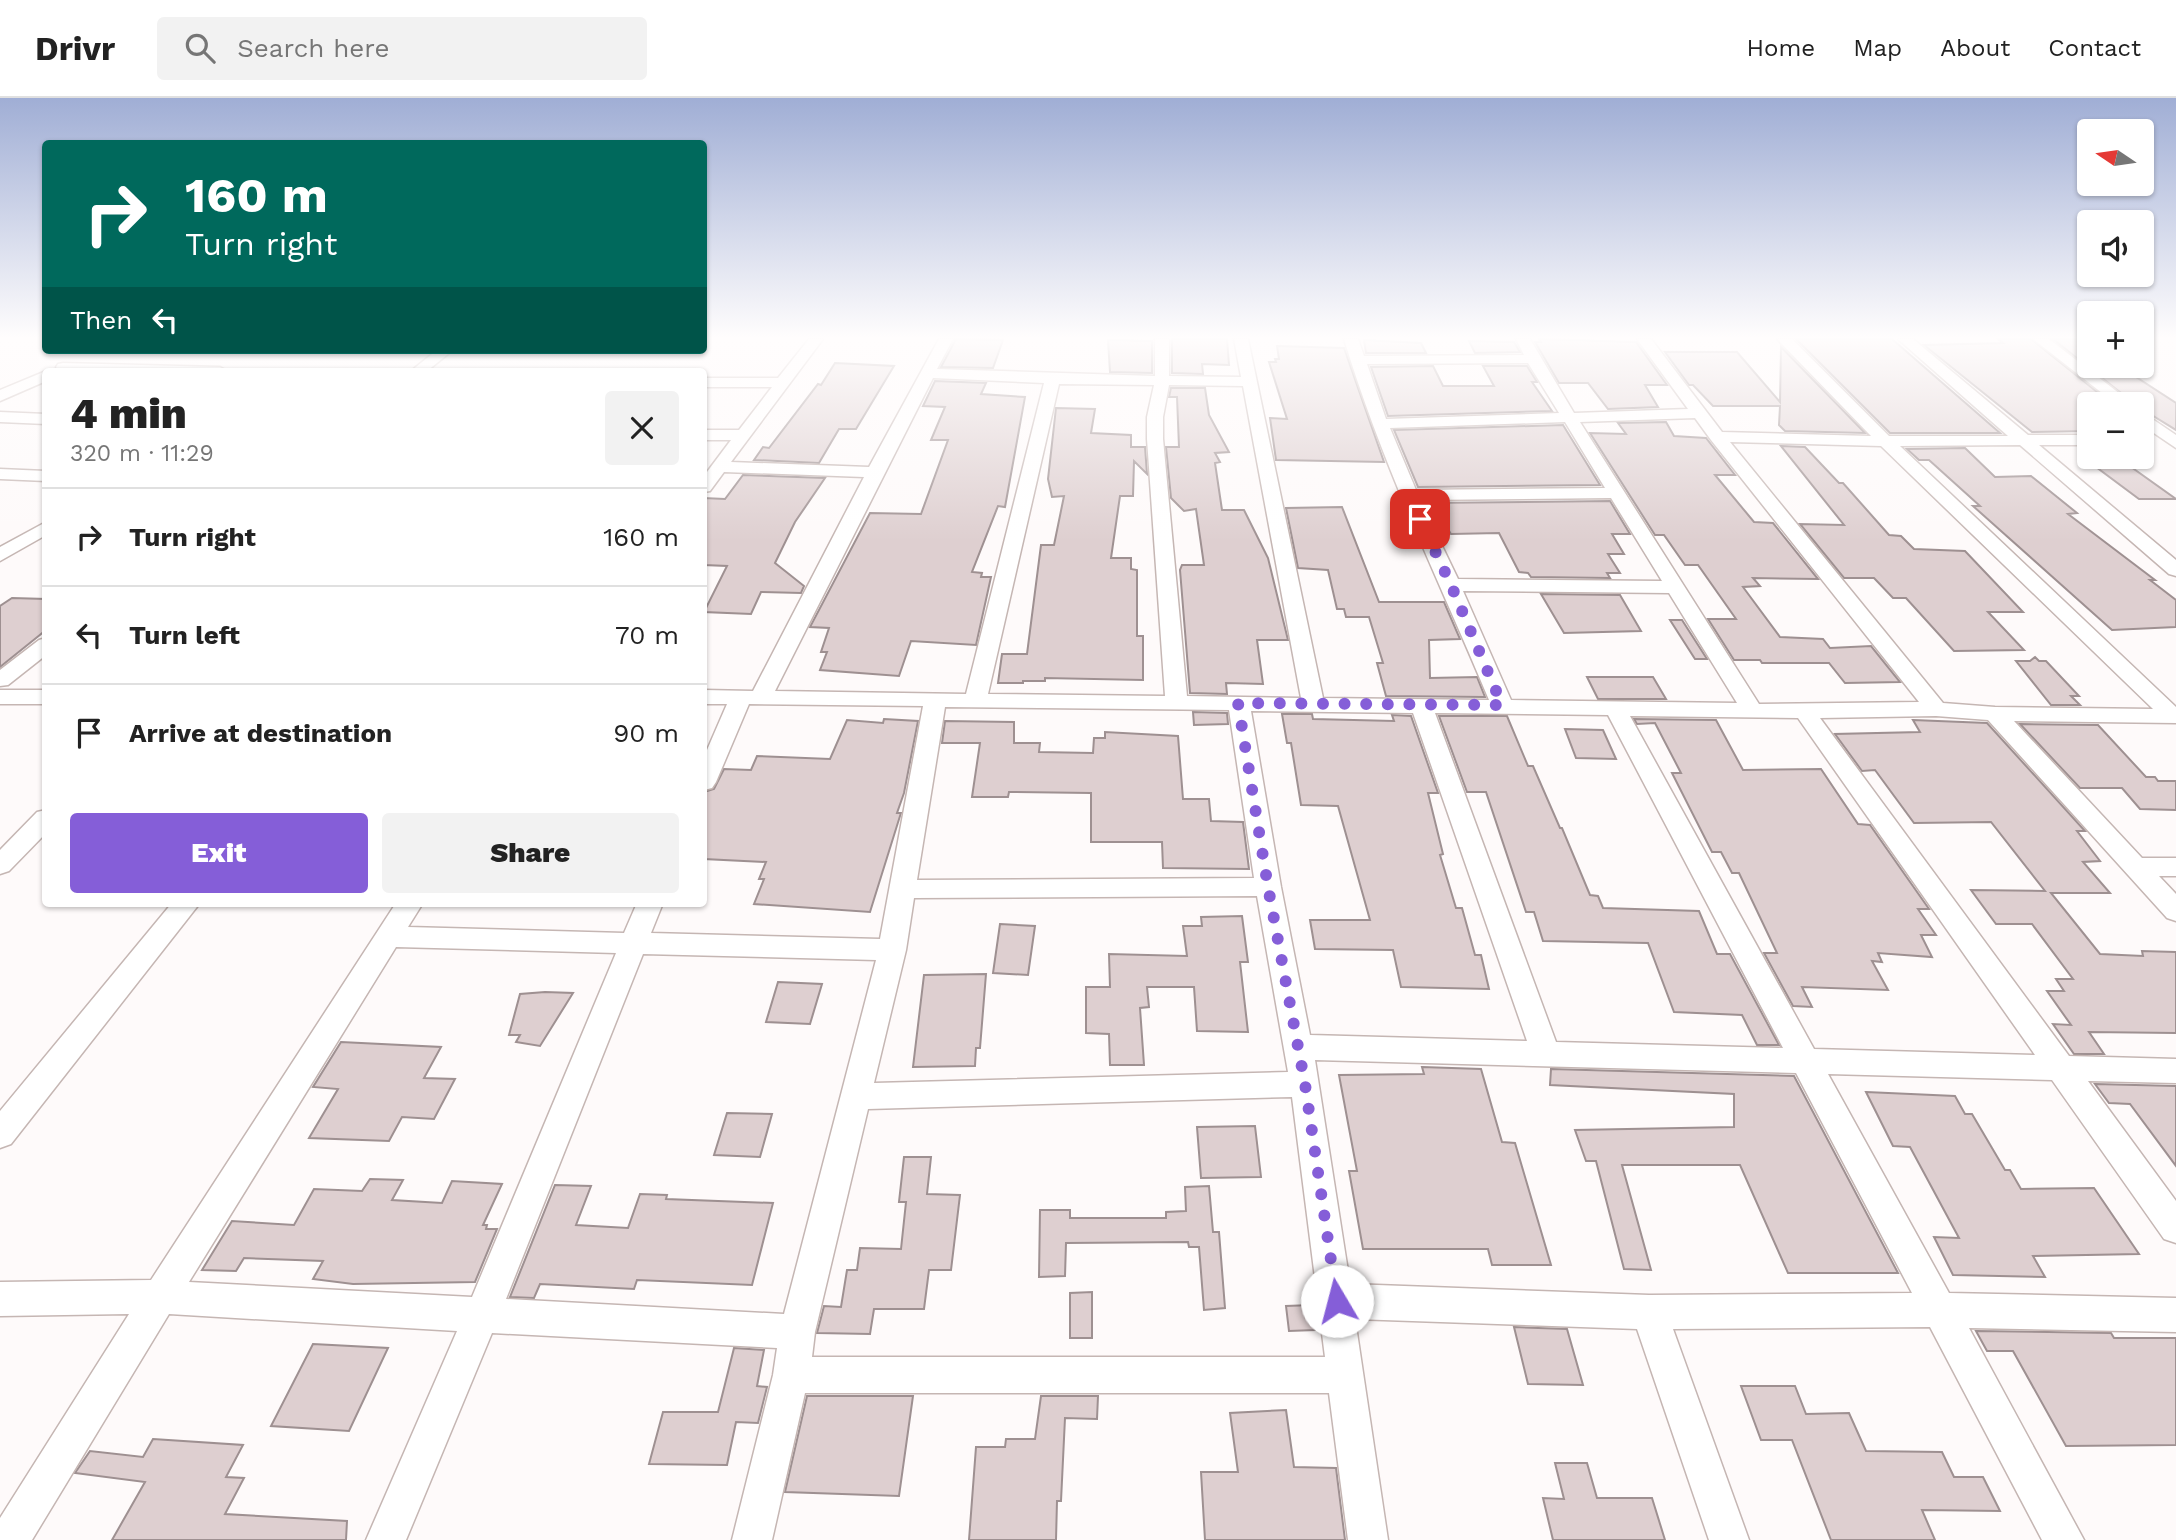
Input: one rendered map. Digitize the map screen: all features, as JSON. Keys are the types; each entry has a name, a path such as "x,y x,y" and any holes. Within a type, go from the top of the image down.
{"street":[{"path":"707,482 766,406"},
{"path":"707,777 910,406"},
{"path":"976,698 1046,406"},
{"path":"1157,406 1155,439 1176,701"},
{"path":"1252,406 1313,704"},
{"path":"1374,406 1409,495 1502,705"},
{"path":"1562,406 1752,709"},
{"path":"1695,406 1936,709"},
{"path":"1851,406 2174,716"},
{"path":"1984,406 2176,570"},
{"path":"1380,424 1700,413"},
{"path":"0,417 42,419"},
{"path":"2154,426 2175,441"},
{"path":"707,435 743,435"},
{"path":"1717,437 1885,441 2077,440"},
{"path":"2154,440 2175,441"},
{"path":"719,467 875,472"},
{"path":"0,474 42,476"},
{"path":"1409,495 1618,493"},
{"path":"0,555 42,529"},
{"path":"1451,585 1676,587"},
{"path":"0,680 42,647"},
{"path":"0,697 42,697"},
{"path":"707,697 976,698 1804,711 1936,709 1995,713 2174,716"},
{"path":"752,1540 791,1375 797,1332 892,950 935,699"},
{"path":"1238,703 1268,887 1305,1084 1368,1540"},
{"path":"1421,705 1546,1054"},
{"path":"1615,708 2064,1540"},
{"path":"1804,711 2176,1228"},
{"path":"1995,713 2176,911"},
{"path":"0,833 38,826"},
{"path":"0,864 38,826"},
{"path":"2136,867 2176,867"},
{"path":"902,889 1268,887"},
{"path":"0,1134 184,907"},
{"path":"9,1540 407,907"},
{"path":"386,1540 482,1314 648,907"},
{"path":"388,937 892,950"},
{"path":"1298,1047 2176,1071"},
{"path":"857,1096 1305,1084"},
{"path":"0,1299 160,1297 797,1332"},
{"path":"1337,1301 1648,1312 1940,1310 2176,1315"},
{"path":"1648,1312 1729,1540"},
{"path":"791,1375 1346,1375"}],"building":[{"path":"801,406 870,406 856,429 839,429 819,463 754,460 763,447 769,448"},
{"path":"929,406 1023,406 1005,507 998,506 972,572 982,573 981,577 991,577 976,645 911,641 899,676 820,670 827,652 821,652 829,628 810,627 870,513 921,514 948,440 931,440 945,407"},
{"path":"1177,406 1208,406 1209,415 1229,452 1215,453 1220,462 1215,463 1222,510 1244,510 1268,558 1288,640 1257,640 1263,684 1226,683 1227,694 1190,693 1180,570 1182,565 1204,565 1196,509 1184,511 1171,498 1166,447 1179,447"},
{"path":"1283,406 1364,406 1384,462 1276,460 1270,418 1287,419"},
{"path":"1385,406 1549,406 1552,411 1388,416"},
{"path":"1606,406 1658,407 1608,409"},
{"path":"1780,406 1839,406 1865,433 1785,431 1779,425"},
{"path":"1863,406 1969,406 2000,433 1890,433"},
{"path":"2000,406 2077,406 2077,431 2032,432"},
{"path":"2154,406 2176,406 2176,430 2154,416"},
{"path":"1056,408 1095,409 1091,433 1131,435 1131,447 1145,447 1147,474 1134,461 1133,496 1120,496 1111,558 1131,558 1131,569 1137,570 1137,636 1143,636 1143,680 1045,678 1045,681 998,683 1002,654 1027,654 1041,545 1054,545 1064,496 1052,497 1048,479"},
{"path":"1666,422 1674,436 1706,438 1735,475 1715,475 1754,522 1773,523 1818,579 1753,578 1760,586 1743,587 1780,637 1823,639 1830,648 1871,646 1900,682 1845,683 1829,663 1762,663 1760,660 1734,660 1708,619 1736,619 1698,565 1685,565 1664,535 1655,535 1590,433 1626,434 1618,423"},
{"path":"1563,425 1600,485 1418,487 1394,430"},
{"path":"1781,446 1805,447 1839,483 1843,483 1889,535 1901,536 1914,549 1965,551 2023,612 1988,612 2024,650 1954,651 1906,598 1893,598 1874,578 1844,578 1800,524 1844,525"},
{"path":"1965,448 1995,477 2031,476 2077,513 2068,514 2155,580 2150,580 2176,600 2176,627 2112,630 1973,506 1980,506 1929,460 1919,460 1907,449"},
{"path":"2099,469 2134,469 2176,499 2139,499"},
{"path":"743,475 825,478 795,522 775,563 804,586 801,593 761,592 751,614 707,612 707,606 727,566 707,565 707,498 725,499"},
{"path":"1610,501 1630,534 1612,534 1624,554 1608,554 1620,573 1607,573 1610,578 1531,577 1528,573 1519,572 1499,533 1451,534 1441,518 1432,518 1424,503"},
{"path":"1342,507 1379,602 1444,602 1460,639 1429,640 1430,678 1477,677 1485,697 1386,696 1377,663 1383,663 1369,617 1346,617 1344,609 1337,609 1328,570 1298,568 1286,508"},
{"path":"1541,594 1620,595 1641,631 1564,633"},
{"path":"12,598 42,599 42,633 0,667 0,606"},
{"path":"1670,620 1682,620 1707,659 1695,659"},
{"path":"2035,657 2039,661 2046,661 2079,696 2071,696 2080,705 2051,705 2016,661 2030,661"},
{"path":"1587,677 1653,677 1666,699 1598,699"},
{"path":"1193,712 1227,713 1228,724 1194,725"},
{"path":"1282,714 1312,714 1313,719 1394,721 1392,715 1411,716 1438,793 1428,793 1443,854 1440,855 1456,908 1462,908 1475,955 1481,955 1489,989 1401,987 1393,950 1315,949 1310,920 1370,920 1338,806 1301,805 1291,743 1287,743"},
{"path":"1439,716 1507,716 1528,766 1533,766 1562,828 1590,895 1598,896 1603,908 1699,911 1717,954 1730,954 1779,1045 1757,1045 1742,1015 1674,1012 1648,943 1543,941 1534,912 1526,912 1486,792 1467,792"},
{"path":"884,719 918,721 904,793 897,813 901,813 870,912 754,904 764,879 759,879 766,862 707,859 707,791 714,789 724,769 751,770 757,756 830,759 847,720 883,723"},
{"path":"1634,719 1716,720 1743,770 1821,769 1858,824 1870,825 1929,909 1918,909 1936,935 1921,935 1932,957 1878,953 1882,962 1872,961 1888,990 1802,987 1812,1007 1793,1006 1764,953 1777,953 1739,873 1732,873 1721,852 1712,852 1672,773 1681,773 1655,723 1637,724"},
{"path":"1913,720 1987,723 2085,831 2077,831 2100,861 2083,862 2110,893 2051,893 2100,954 2143,956 2142,951 2176,952 2176,1033 2089,1032 2104,1054 2074,1054 2053,1024 2071,1025 2047,991 2064,991 2056,979 2073,979 2032,924 1996,924 1971,890 2045,891 1991,822 1914,823 1875,770 1862,771 1835,734 1920,732"},
{"path":"945,721 1014,722 1014,743 1040,743 1039,752 1093,753 1094,738 1105,738 1105,732 1178,736 1183,799 1209,799 1211,821 1243,822 1249,869 1163,868 1162,842 1091,842 1091,793 1009,792 1008,797 972,797 980,743 942,743"},
{"path":"2020,724 2098,725 2146,777 2155,777 2158,781 2176,781 2176,810 2140,809 2122,788 2080,788"},
{"path":"1565,729 1603,730 1616,759 1576,758"},
{"path":"1242,916 1248,962 1240,962 1248,1032 1197,1031 1194,987 1147,987 1149,1007 1140,1008 1144,1065 1110,1065 1109,1034 1086,1033 1086,987 1110,987 1109,954 1187,956 1183,926 1202,926 1201,917"},
{"path":"1000,924 1035,926 1028,975 993,973"},
{"path":"986,974 980,1048 976,1048 975,1066 913,1067 924,975"},
{"path":"778,982 822,984 810,1024 766,1022"},
{"path":"573,993 540,1046 516,1042 520,1035 509,1035 520,994"},
{"path":"341,1042 441,1047 424,1078 455,1079 434,1119 402,1117 389,1141 309,1138 338,1089 313,1087"},
{"path":"1422,1067 1481,1069 1502,1142 1515,1143 1551,1265 1492,1265 1488,1249 1363,1249 1349,1171 1357,1171 1339,1075 1424,1074"},
{"path":"1551,1069 1794,1076 1898,1273 1788,1273 1740,1165 1622,1165 1651,1270 1624,1269 1596,1161 1586,1161 1575,1130 1734,1127 1734,1094 1550,1085"},
{"path":"2095,1084 2176,1086 2176,1166 2130,1104 2109,1103"},
{"path":"1866,1092 1955,1096 1965,1114 1972,1114 2005,1170 2010,1170 2021,1189 2094,1188 2139,1254 2033,1256 2045,1277 1953,1275 1934,1237 1959,1238 1910,1147 1893,1146"},
{"path":"727,1113 772,1114 760,1157 714,1155"},
{"path":"1255,1126 1261,1177 1201,1178 1197,1127"},
{"path":"904,1157 931,1157 927,1194 960,1195 951,1270 929,1270 924,1309 874,1309 870,1334 817,1333 824,1306 841,1307 847,1270 857,1270 860,1248 901,1249 906,1202 899,1202"},
{"path":"370,1179 403,1180 392,1200 442,1203 452,1181 502,1184 483,1225 487,1225 486,1229 497,1229 475,1282 353,1284 313,1279 323,1261 244,1258 236,1271 202,1270 232,1221 294,1225 314,1189 362,1191"},
{"path":"555,1185 591,1186 576,1225 628,1228 640,1194 667,1195 666,1199 773,1203 752,1285 637,1280 634,1289 540,1284 534,1298 510,1297"},
{"path":"1209,1186 1213,1232 1219,1232 1225,1308 1204,1310 1199,1247 1189,1247 1188,1242 1066,1243 1065,1276 1039,1277 1040,1210 1070,1210 1070,1218 1166,1218 1166,1212 1186,1211 1185,1187"},
{"path":"1092,1292 1092,1338 1070,1338 1070,1293"},
{"path":"1312,1305 1315,1330 1289,1331 1286,1306"},
{"path":"1514,1327 1567,1329 1583,1385 1528,1384"},
{"path":"1976,1331 2111,1333 2114,1338 2176,1338 2176,1445 2066,1446 2013,1351 1987,1351"},
{"path":"313,1344 388,1348 349,1431 271,1426"},
{"path":"734,1348 764,1350 757,1386 767,1387 758,1423 736,1422 727,1465 649,1464 663,1412 718,1412"},
{"path":"1741,1386 1795,1386 1806,1414 1849,1413 1866,1451 1942,1452 1954,1477 1983,1477 2000,1511 1922,1510 1935,1540 1831,1540 1792,1440 1761,1440"},
{"path":"807,1396 913,1396 899,1496 785,1492"},
{"path":"1041,1396 1098,1396 1097,1419 1065,1418 1061,1501 1057,1501 1056,1540 969,1540 976,1447 1005,1447 1006,1439 1035,1439"},
{"path":"1286,1410 1294,1467 1336,1468 1345,1540 1205,1540 1201,1472 1238,1472 1230,1413"},
{"path":"153,1439 243,1445 226,1477 244,1478 225,1514 347,1521 346,1540 112,1540 145,1482 75,1473 90,1451 143,1457"},
{"path":"1555,1463 1587,1463 1597,1498 1652,1498 1665,1540 1553,1540 1543,1498 1564,1499"}],"route":[{"path":"1337,1301 1305,1084 1268,887 1238,703 1502,705 1420,519"}]}
